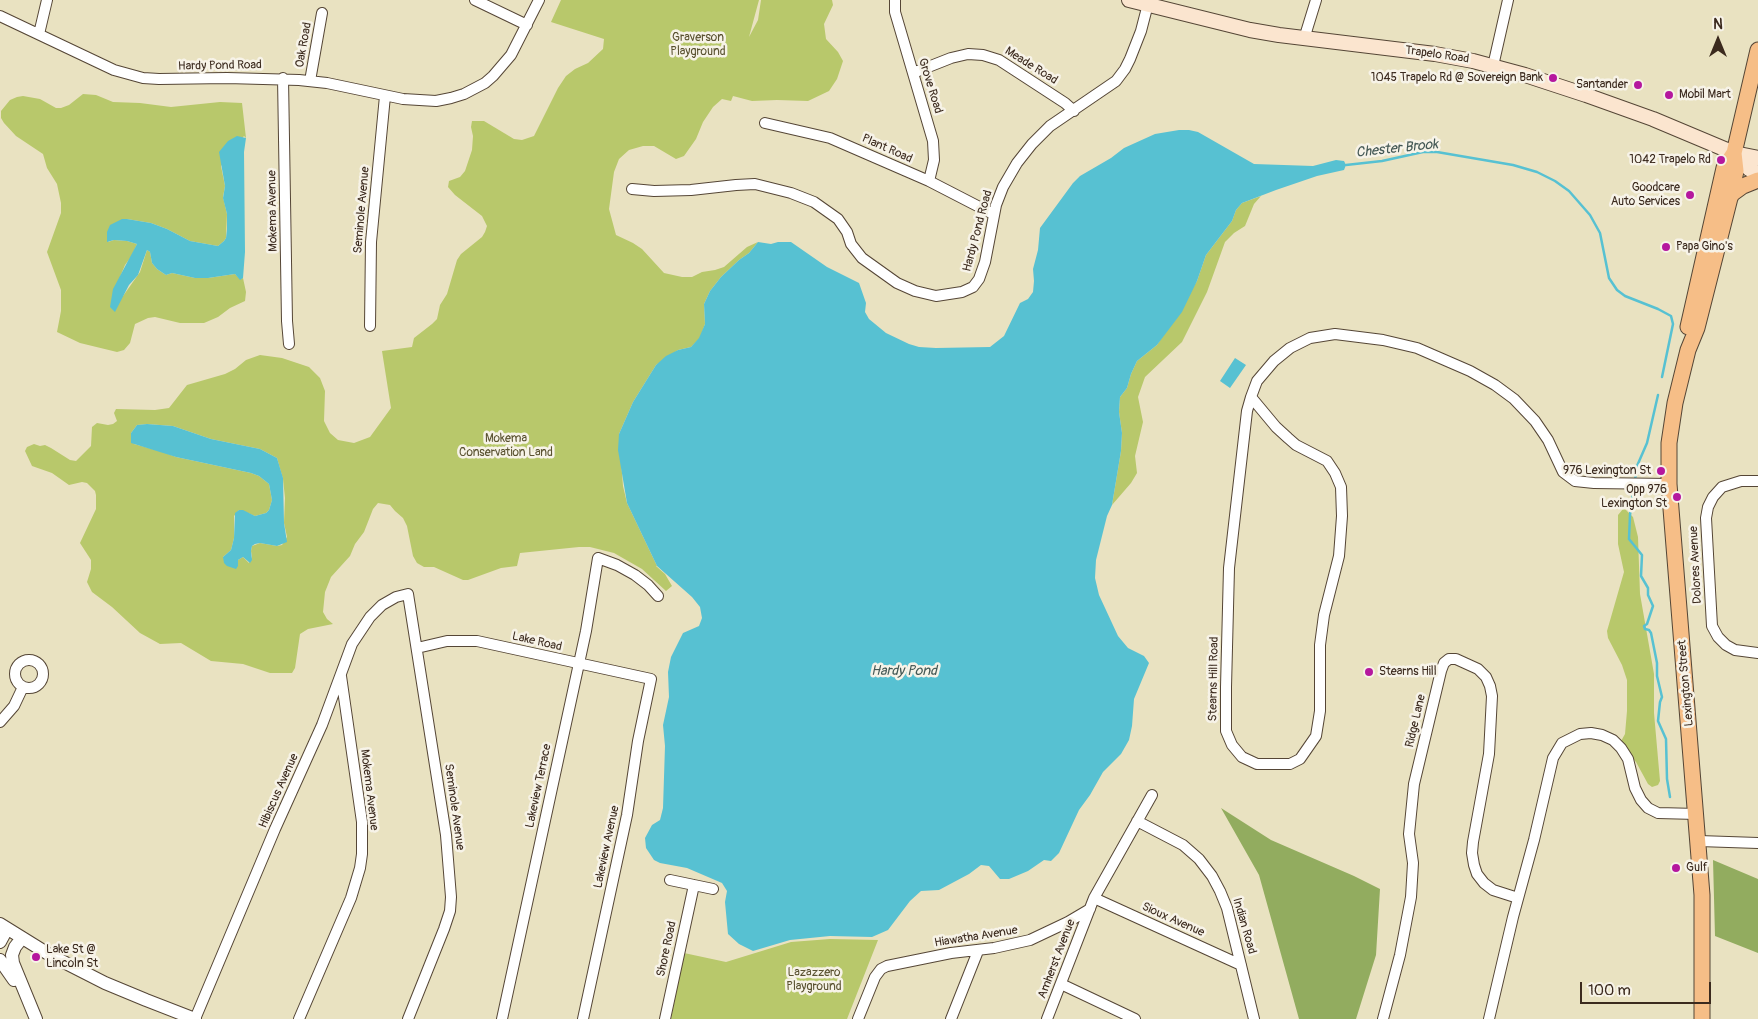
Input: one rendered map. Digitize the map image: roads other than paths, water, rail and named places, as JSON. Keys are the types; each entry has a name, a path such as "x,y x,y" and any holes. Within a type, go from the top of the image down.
{"main road":[{"name":"Trapelo Road","path":"1129,0 1149,2 1250,30 1304,39 1435,54 1493,66 1525,75 1645,117 1734,153 1758,158"},
{"name":"Lexington Street","path":"1702,1019 1703,912 1699,841 1669,484 1669,443 1671,422 1688,350 1698,328 1730,198 1736,171 1734,153 1758,50"},
{"name":"Trapelo Road","path":"1734,153 1749,169 1758,173"},
{"name":"Lexington Street","path":"1688,350 1688,326 1724,168 1734,153"},
{"path":"1730,198 1732,194 1743,186 1758,180"}],"street":[{"path":"39,34 47,0"},
{"path":"475,0 527,25"},
{"name":"Hardy Pond Road","path":"0,16 114,70 143,78 159,80 283,78 327,83 385,96 419,101 450,98 476,88 493,76 511,55 539,0"},
{"name":"Grove Road","path":"894,0 895,12 933,141 934,160 929,181"},
{"path":"1304,39 1316,0"},
{"path":"1493,66 1508,0"},
{"name":"Hardy Pond Road","path":"632,189 654,191 691,190 755,184 790,193 814,202 838,219 848,232 851,244 862,258 897,283 915,291 936,296 962,292 972,287 979,279 985,262 994,214 1003,187 1027,150 1050,126 1116,81 1125,69 1141,31 1149,2"},
{"name":"Oak Road","path":"310,81 322,13"},
{"name":"Meade Road","path":"913,73 951,58 968,54 983,55 999,60 1042,87 1074,111"},
{"name":"Mokema Avenue","path":"283,78 286,321 289,344"},
{"name":"Seminole Avenue","path":"370,326 371,242 385,96"},
{"name":"Plant Road","path":"765,123 830,138 929,181 994,214"},
{"name":"Stearns Hill Road","path":"1250,397 1276,427 1296,445 1327,461 1341,487 1342,516 1339,556 1324,614 1320,645 1320,711 1316,736 1300,759 1290,764 1257,764 1242,757 1232,745 1226,731 1229,568 1250,397 1257,381 1274,361 1290,348 1310,338 1335,334 1383,340 1417,348 1438,356 1495,385 1514,399 1535,421 1548,440 1563,472 1574,481 1669,484"},
{"name":"Dolores Avenue","path":"1758,481 1741,480 1722,488 1713,497 1708,507 1706,518 1712,626 1718,637 1726,645 1735,650 1758,653"},
{"name":"Lakeview Terrace","path":"502,1019 588,622 598,558 635,575 658,596"},
{"name":"Seminole Avenue","path":"408,594 446,835 451,897 450,911 442,936 408,1019"},
{"name":"Hibiscus Avenue","path":"195,1019 260,864 322,725 352,644 370,617 382,605 396,597 408,594"},
{"name":"Lake Road","path":"417,648 447,641 476,641 651,679"},
{"name":"Ridge Lane","path":"1383,1019 1400,956 1411,897 1413,863 1409,834 1414,784 1441,671 1444,663 1449,660 1456,659 1478,669 1486,676 1492,696 1488,763 1473,842 1474,865 1477,874 1493,890 1518,898"},
{"name":"Mokema Avenue","path":"299,1019 351,898 362,854 362,822 340,673"},
{"name":"Lakeview Avenue","path":"583,1019 627,815 638,741 651,679"},
{"path":"0,722 14,706 23,687"},
{"path":"1489,1019 1553,758 1562,743 1580,734 1602,735 1617,744 1628,759 1634,788 1640,800 1648,808 1658,813 1696,814"},
{"path":"1090,909 1094,898 1152,795"},
{"name":"Indian Road","path":"1137,821 1183,846 1199,859 1212,876 1227,908 1254,1019"},
{"path":"1699,841 1758,843"},
{"path":"670,880 713,889"},
{"name":"Shore Road","path":"665,1019 694,885"},
{"name":"Sioux Avenue","path":"1094,898 1241,965"},
{"name":"Hiawatha Avenue","path":"858,1019 875,977 881,969 896,963 951,953 978,951 1030,940 1062,926 1090,909"},
{"name":"Amherst Avenue","path":"1047,1019 1090,909"},
{"path":"0,942 3,926 105,983 195,1019"},
{"path":"22,938 15,947 12,963 36,1019"},
{"path":"951,1019 978,951"},
{"path":"0,960 27,999"},
{"path":"1061,984 1135,1019"}],"water":[{"name":"Hardy Pond","path":"1179,130 1198,132 1254,164 1313,166 1336,160 1344,161 1346,165 1344,170 1317,176 1242,203 1236,210 1232,221 1206,255 1197,281 1182,312 1157,345 1137,361 1127,388 1120,397 1121,451 1112,505 1107,516 1096,560 1095,578 1099,595 1118,636 1128,648 1144,656 1149,663 1134,699 1129,740 1121,754 1103,772 1079,810 1059,853 1051,861 1044,860 1028,871 1009,879 1000,879 989,866 981,865 969,874 939,890 921,891 910,901 888,930 872,937 830,936 790,940 753,951 739,944 728,934 725,902 727,891 722,883 687,868 660,863 654,860 646,848 645,838 652,825 660,820 663,808 665,746 663,725 669,697 668,672 671,657 683,633 699,626 702,618 700,607 692,597 657,566 627,503 618,450 619,434 633,402 656,365 666,356 678,350 691,347 699,338 705,324 704,304 710,291 721,277 749,253 758,242 771,244 791,242 827,267 859,283 866,303 865,312 869,319 886,333 909,344 919,347 936,348 990,347 1004,336 1020,303 1028,299 1033,292 1033,269 1038,250 1040,228 1073,183 1080,176 1124,148 1155,134"},
{"path":"237,136 246,138 244,152 245,252 243,278 240,280 235,274 208,278 195,278 172,273 166,275 152,263 150,252 147,250 138,275 129,285 115,312 110,307 113,289 137,244 114,240 107,242 107,232 110,225 122,219 151,223 190,241 218,246 226,238 227,229 227,214 223,198 225,186 219,152 228,141"},
{"path":"1235,358 1246,365 1230,388 1220,381"},
{"path":"137,425 173,426 211,439 260,449 277,458 283,478 284,523 287,542 277,546 255,544 252,546 252,560 250,563 243,557 238,560 236,569 227,566 224,563 223,557 231,550 234,538 235,513 243,510 255,516 266,513 272,500 269,484 259,476 251,473 176,457 131,443 131,433"}],"waterway":[{"name":"Chester Brook","path":"1346,165 1382,161 1423,152 1437,152 1513,165 1537,172 1555,181 1569,191 1590,215 1600,233 1609,278 1617,290 1625,296 1671,316 1673,324 1662,377"},
{"name":"Chester Brook","path":"1635,480 1637,466 1647,443 1658,395"},
{"name":"Chester Brook","path":"1634,485 1629,539 1642,555 1641,576 1648,588 1648,595 1653,606 1647,624 1644,626 1651,633 1657,663 1657,676 1662,697 1658,721 1666,739 1667,779 1670,797"}],"place":[{"name":"1045 Trapelo Rd @ Sovereign Bank","path":"1553,78"},
{"name":"Santander","path":"1638,85"},
{"name":"Mobil Mart","path":"1669,95"},
{"name":"1042 Trapelo Rd","path":"1721,160"},
{"name":"Goodcare Auto Services","path":"1690,195"},
{"name":"Papa Gino's","path":"1666,247"},
{"name":"976 Lexington St","path":"1661,471"},
{"name":"Opp 976 Lexington St","path":"1677,497"},
{"name":"Stearns Hill","path":"1369,672"},
{"name":"Gulf","path":"1676,868"},
{"name":"Lake St @ Lincoln St","path":"36,957"}],"park label":[{"name":"Graverson Playground","path":"698,45"},
{"name":"Mokema Conservation Land","path":"506,446"},
{"name":"Lazazzero Playground","path":"814,980"}]}
